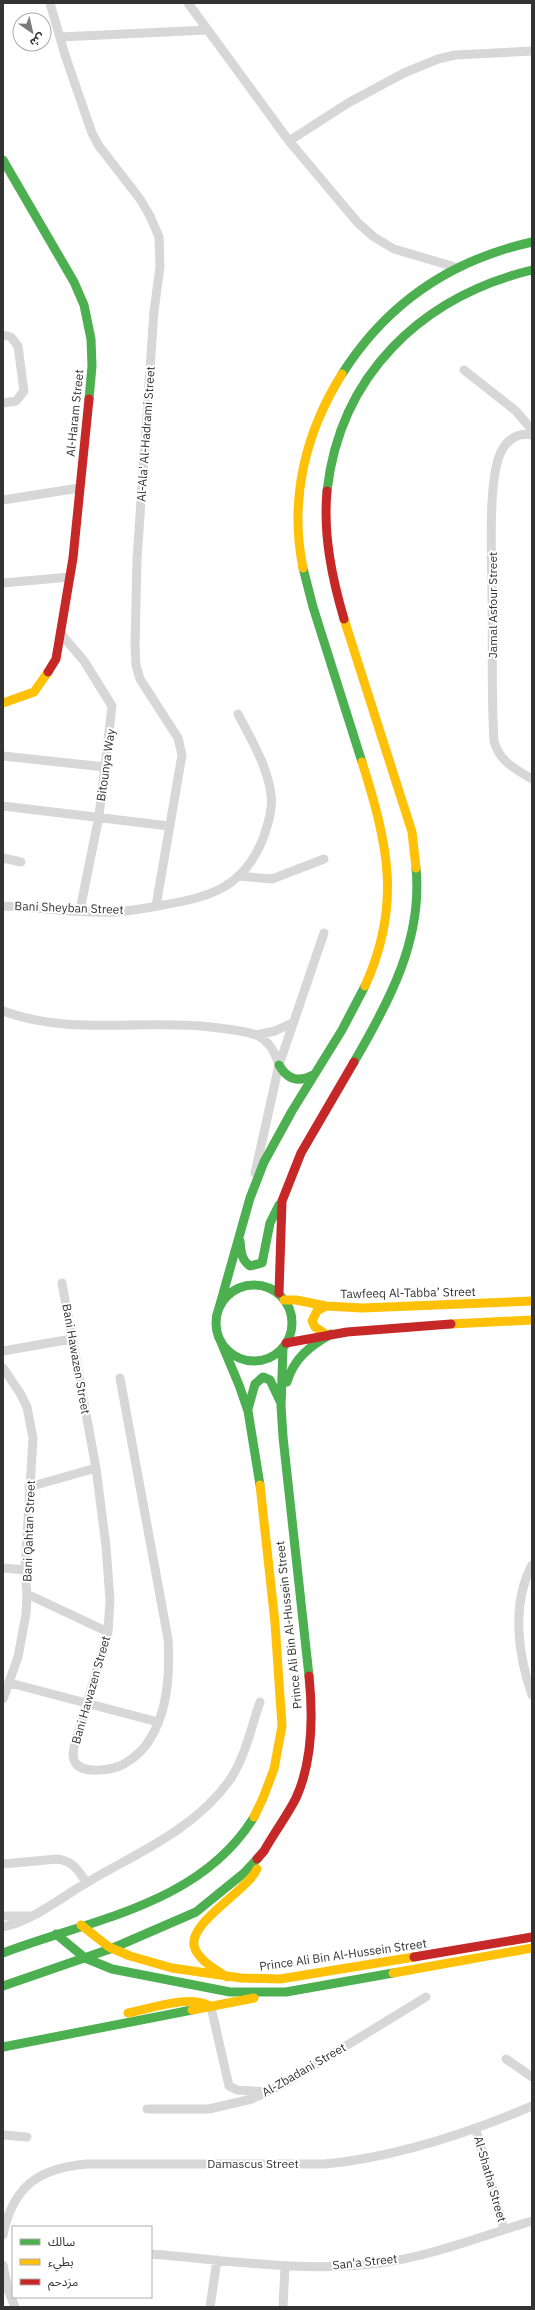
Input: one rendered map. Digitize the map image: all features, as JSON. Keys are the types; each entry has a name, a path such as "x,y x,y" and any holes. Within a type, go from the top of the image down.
{"main road":[{"name":"Al-Haram Street","path":"3,160 74,282 84,305 91,339 92,366 70,577 56,659 40,685 27,696 3,703"},
{"path":"532,242 478,256 455,267 426,285 378,325 347,365 320,413 300,479 298,534 305,582 382,828 389,874 387,914 374,966 358,999 275,1139 252,1193 223,1286 216,1325 221,1342 233,1355 250,1361 268,1358 284,1346 328,1334 369,1329 532,1320"},
{"path":"239,1237 242,1256 245,1263 250,1266 262,1263 270,1222 282,1201 290,1177 301,1152 378,1022 399,979 411,942 418,895 418,866 412,832 341,606 330,561 325,503 333,452 346,414 357,392 380,360 401,338 423,319 467,290 488,281 532,270"},
{"path":"3,696 21,694 40,685"},
{"path":"279,1065 282,1073 297,1081 306,1080 313,1076"},
{"path":"281,1297 282,1201"},
{"path":"219,1308 230,1293 247,1286 265,1286 281,1297 290,1310 292,1321 291,1333 284,1346"},
{"name":"Tawfeeq Al-Tabba’ Street","path":"281,1297 326,1306 397,1308 532,1301"},
{"path":"326,1306 317,1311 312,1321 317,1330 328,1334"},
{"path":"281,1406 293,1362 312,1345 328,1334"},
{"name":"Prince Ali Bin Al-Hussein Street","path":"3,1953 157,1898 192,1881 217,1862 240,1839 254,1817 272,1779 279,1753 283,1711 274,1599 255,1445 248,1411 238,1379 221,1342"},
{"name":"Prince Ali Bin Al-Hussein Street","path":"3,1986 113,1948 196,1912 244,1872 264,1851 296,1797 301,1783 310,1736 311,1698 292,1530 281,1406 284,1346"},
{"path":"248,1411 255,1384 263,1377 268,1378 272,1383 281,1406"},
{"path":"227,1978 200,1960 192,1941 195,1931 237,1893 256,1872 264,1851"},
{"name":"Prince Ali Bin Al-Hussein Street","path":"81,1925 113,1948 152,1962 227,1978 254,1980 280,1979 532,1937"},
{"name":"Prince Ali Bin Al-Hussein Street","path":"56,1934 85,1958 123,1972 230,1992 286,1992"},
{"name":"Prince Ali Bin Al-Hussein Street","path":"3,2047 286,1992 532,1948"},
{"path":"3,2038 193,2000 205,2002 211,2007"}],"street":[{"name":"Al-Ala' Al-Hadrami Street","path":"50,3 64,55 99,146 124,176 150,216 159,237 161,251 154,310 137,559 135,646 136,665 140,679 178,738 182,755 156,906"},
{"path":"188,3 289,141 351,215 374,237 406,254 455,267"},
{"path":"60,37 208,30"},
{"path":"289,141 348,103 404,74 438,59 455,55 532,51"},
{"path":"3,335 11,337 18,346 24,391 16,401 3,403"},
{"path":"464,370 516,411 532,430"},
{"name":"Jamal Asfour Street","path":"532,435 520,435 511,439 502,451 494,481 492,547 494,741 496,752 502,759 532,779"},
{"path":"3,500 79,488"},
{"path":"3,583 70,577"},
{"name":"Bitounya Way","path":"61,634 84,661 112,706 99,816 80,910"},
{"name":"Bani Sheyban Street","path":"3,906 114,912 200,898 228,884 238,876 261,844 268,825 272,803 264,770 253,742 238,714"},
{"path":"3,756 105,767"},
{"path":"3,806 99,816 169,826"},
{"path":"3,858 20,862"},
{"path":"238,876 272,879 324,859"},
{"path":"252,1193 262,1135 279,1065 292,1023 324,933"},
{"path":"3,1011 24,1017 63,1023 106,1026 184,1025 256,1035 275,1031 292,1023"},
{"path":"256,1035 271,1047 279,1065"},
{"name":"Bani Hawazen Street","path":"62,1283 96,1468 106,1546 110,1600 108,1632 86,1703 73,1757 76,1764 81,1768 104,1769 123,1765 141,1751 150,1739 158,1722 168,1681 168,1639 120,1378"},
{"path":"3,1351 72,1339"},
{"name":"Bani Qahtan Street","path":"3,1368 20,1393 30,1423 33,1438 25,1570 27,1594 26,1614 18,1657 10,1683 3,1699"},
{"path":"29,1487 96,1468"},
{"path":"532,1565 521,1595 519,1620 522,1662 532,1695"},
{"path":"3,1568 25,1570"},
{"path":"27,1594 108,1632"},
{"path":"10,1683 71,1701 86,1703 158,1722"},
{"path":"3,1927 33,1915 86,1882 160,1842 204,1808 229,1781 238,1763 260,1702"},
{"path":"3,1864 57,1859 65,1860 76,1867 86,1882"},
{"path":"3,1916 33,1915"},
{"name":"Al-Zbadani Street","path":"147,2109 209,2109 252,2099 269,2092 426,1997"},
{"path":"211,2007 229,2086 237,2090 269,2092"},
{"path":"506,2058 532,2077"},
{"name":"Damascus Street","path":"3,2235 11,2208 23,2189 37,2177 68,2166 87,2164 325,2164 381,2155 476,2130 532,2106"},
{"name":"Al-Shatha Street","path":"476,2130 504,2229"},
{"path":"3,2135 27,2137"},
{"name":"San'a Street","path":"152,2254 285,2267 382,2263 454,2246 532,2221"},
{"path":"210,2307 217,2260"},
{"path":"3,2265 8,2290 15,2307"},
{"path":"283,2307 285,2267"}],"traffic: fast":[{"path":"3,160 74,282 84,305 91,339 92,366 89,399"},
{"path":"342,374 379,326 424,288 448,273 474,260 502,250 532,242"},
{"path":"327,491 335,449 349,411 368,377 393,347 422,321 455,300 492,282 532,270"},
{"path":"303,568 313,607 362,762"},
{"path":"354,1062 391,993 409,945 417,894 416,868"},
{"path":"219,1308 250,1198 264,1162 292,1111 342,1030 365,986"},
{"path":"279,1065 286,1074 293,1078 302,1079 313,1075"},
{"path":"240,1241 242,1255 247,1264 250,1266 262,1263 270,1223 279,1205"},
{"path":"254,1285 269,1288 281,1296 289,1308 292,1323 289,1338 281,1350 269,1358 254,1361 239,1358 227,1350 219,1338 216,1323 219,1308 227,1296 239,1288 254,1285"},
{"path":"287,1382 298,1359 316,1343 331,1334"},
{"path":"221,1342 248,1411 260,1485"},
{"path":"283,1347 281,1406 283,1437 309,1676"},
{"path":"248,1409 255,1384 263,1377 270,1380 280,1401"},
{"path":"3,1953 107,1918 142,1905 174,1890 205,1871 231,1847 254,1817"},
{"path":"3,1986 113,1948 196,1912 244,1873 257,1859"},
{"path":"56,1934 85,1958 112,1969 230,1992 286,1992 393,1973"},
{"path":"3,2047 192,2010"}],"traffic: slow":[{"path":"303,568 299,543 298,517 299,492 303,468 318,420 329,396 342,374"},
{"path":"344,619 412,832 416,868"},
{"path":"3,703 34,692 48,672"},
{"path":"362,762 379,820 387,874 387,901 384,928 377,956 365,986"},
{"path":"284,1300 296,1300 326,1306 362,1308 532,1301"},
{"path":"326,1306 317,1311 312,1321 315,1327 326,1334"},
{"path":"451,1324 532,1320"},
{"path":"254,1817 274,1769 282,1726 275,1623 260,1485"},
{"path":"227,1977 202,1959 196,1951 194,1941 198,1931 206,1920 241,1888 251,1878 257,1869"},
{"path":"81,1925 109,1947 130,1956 172,1968 241,1978 280,1979 414,1957"},
{"path":"393,1973 532,1948"},
{"path":"192,2010 254,1998"},
{"path":"128,2013 171,2003 194,2001 211,2007"}],"traffic: jam":[{"path":"48,672 56,659 73,558 89,399"},
{"path":"327,491 327,540 332,572 344,619"},
{"path":"279,1293 282,1201 301,1153 354,1062"},
{"path":"286,1343 347,1332 451,1324"},
{"path":"257,1859 264,1851 289,1811 302,1784 309,1753 310,1738 311,1706 309,1676"},
{"path":"414,1957 532,1937"}]}
